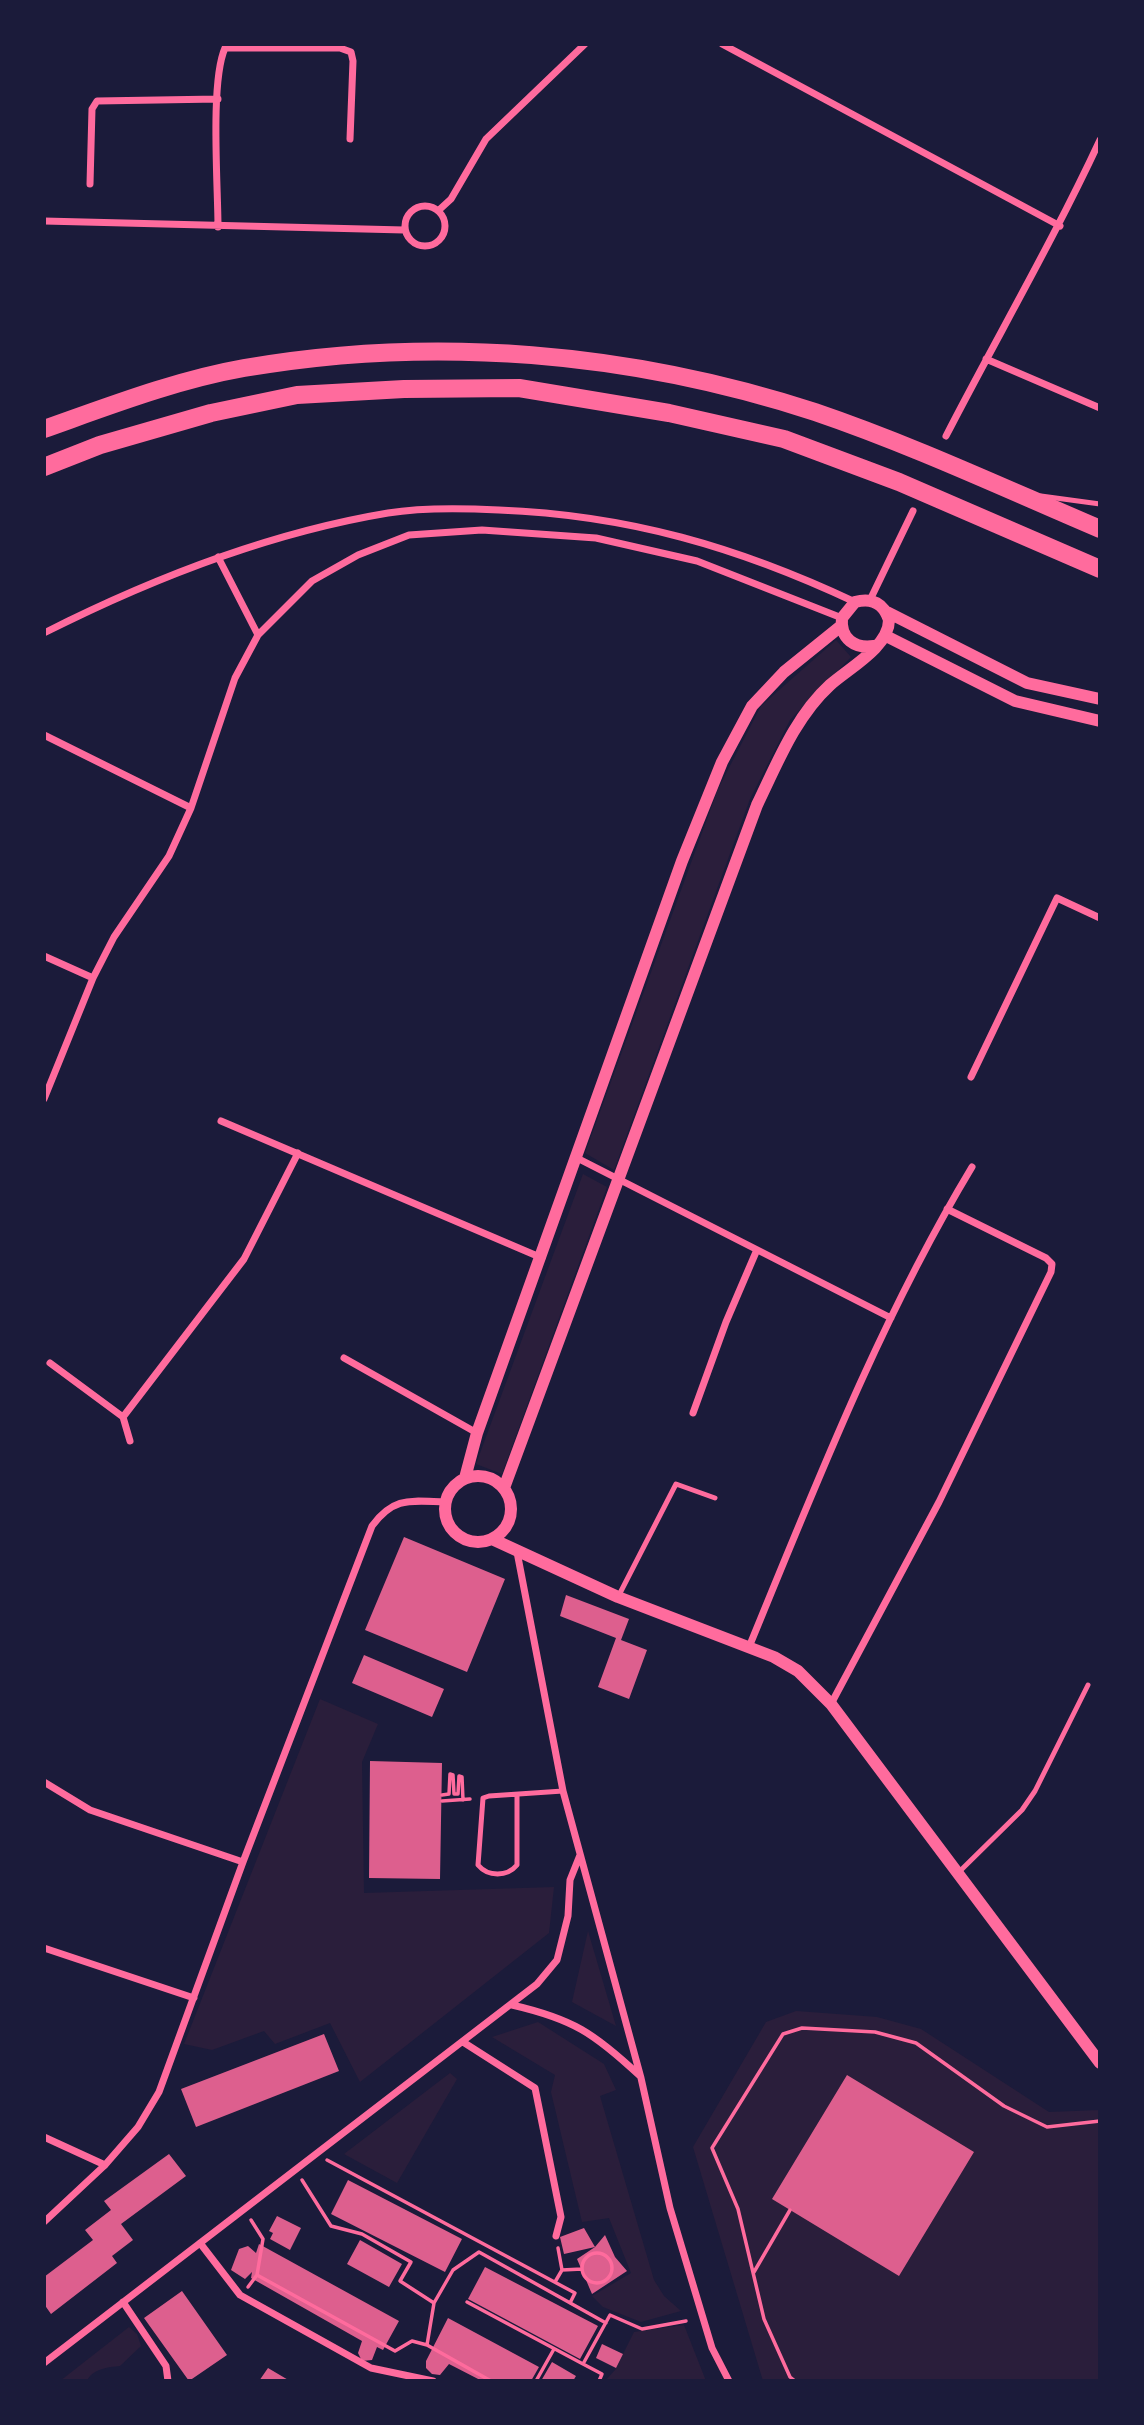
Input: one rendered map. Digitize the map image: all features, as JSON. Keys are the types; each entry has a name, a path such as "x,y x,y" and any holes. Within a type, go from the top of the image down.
{"highway":[{"path":"44,429 132,398 242,368 431,350 527,354 606,362 785,403 1100,529"},
{"path":"44,467 100,445 211,413 298,395 404,389 519,388 669,413 785,439 899,482 1100,569"}],"street":[{"path":"439,210 451,199 486,139 584,44"},
{"path":"722,44 1060,226"},
{"path":"218,227 218,99 221,58 225,48 340,48 351,52 353,61 350,139"},
{"path":"90,184 92,109 97,101 218,99"},
{"path":"946,436 1034,268 1060,226 1100,140"},
{"path":"427,205 439,210 446,222 444,235 435,244 423,247 411,242 404,230 406,217 415,207 427,205"},
{"path":"44,220 218,227 404,230"},
{"path":"986,359 1100,408"},
{"path":"44,633 96,607 218,557 290,536 388,513 455,508 547,512 655,529 700,540 783,570 855,601 870,600 880,604 887,612 1027,682 1100,699"},
{"path":"870,600 913,511"},
{"path":"44,1099 93,978 114,937 169,856 191,808 235,678 258,635 312,581 358,555 409,535 482,530 596,538 697,561 841,622"},
{"path":"218,557 258,635"},
{"path":"855,601 846,608 841,622 784,672 752,706 722,762 682,861 542,1258 477,1433 465,1478 449,1492 445,1512 453,1531 472,1541 492,1539 618,1597 749,1647 798,1671 831,1704 1100,2063"},
{"path":"503,1488 620,1181 757,805 794,730 827,688 886,636 889,620 887,612"},
{"path":"841,622 845,636 852,644 863,648 874,646"},
{"path":"886,636 1015,701 1100,721"},
{"path":"44,735 191,808"},
{"path":"971,1077 1057,898 1100,918"},
{"path":"44,956 93,978"},
{"path":"221,1121 542,1258"},
{"path":"123,1418 244,1259 298,1153"},
{"path":"577,1158 756,1252 891,1318"},
{"path":"749,1647 822,1470 891,1318 947,1209 972,1167"},
{"path":"831,1704 939,1502 1051,1272 1052,1264 1046,1258 947,1209"},
{"path":"694,1413 756,1252"},
{"path":"344,1358 477,1433"},
{"path":"50,1363 123,1418 130,1441"},
{"path":"465,1478 486,1476 503,1488 510,1501 511,1516 504,1529 492,1539"},
{"path":"44,2222 105,2165 138,2127 159,2092 243,1862 372,1526 384,1510 402,1501 445,1502"},
{"path":"517,1552 563,1791 642,2078 670,2207 712,2348 729,2381"},
{"path":"44,1782 90,1810 243,1862"},
{"path":"44,2363 537,1984 557,1960 568,1916 570,1880 580,1854"},
{"path":"44,1948 194,1998"},
{"path":"512,2005 557,2015 604,2042 642,2078"},
{"path":"463,2042 535,2088 561,2217 556,2236"},
{"path":"44,2137 105,2165"},
{"path":"200,2243 240,2295 371,2368 433,2381"},
{"path":"122,2302 166,2366 170,2381"}],"lane":[{"path":"1015,493 1100,504"},
{"path":"618,1597 676,1484 715,1498"},
{"path":"957,1874 1021,1810 1035,1791 1088,1685"},
{"path":"517,1795 517,1865 512,1871 498,1874 484,1872 478,1865 483,1798 517,1795 563,1791"}],"path":[{"path":"450,1774 453,1775 454,1794 458,1794 458,1776 462,1777 461,1800 442,1798 449,1794 450,1774"},
{"path":"795,2381 790,2377 764,2319 738,2209 712,2148 783,2034 802,2028 875,2032 916,2043 1004,2106 1047,2127 1100,2121"},
{"path":"316,2154 575,2293 570,2303"},
{"path":"295,2170 331,2226 362,2234 411,2262 400,2281 434,2303"},
{"path":"244,2209 263,2239 257,2275 395,2351 412,2341 426,2344 491,2381"},
{"path":"753,2273 790,2210"},
{"path":"555,2282 562,2270 556,2236"},
{"path":"426,2344 434,2303 453,2270 479,2252 484,2242"},
{"path":"479,2252 606,2323"},
{"path":"597,2253 610,2259 612,2269 609,2278 599,2283 586,2278 582,2269 588,2256 597,2253"},
{"path":"562,2270 582,2269"},
{"path":"467,2302 602,2374 599,2381"},
{"path":"583,2364 610,2315 642,2329 687,2322"},
{"path":"536,2381 554,2348"}],"shaded area":[{"path":"836,640 851,657 790,720 750,799 614,1170 585,1153 718,789 761,706"},
{"path":"583,1174 607,1187 502,1474 476,1464"},
{"path":"320,1699 378,1724 362,1762 364,1893 554,1887 549,1933 360,2082 330,2023 275,2044 264,2031 212,2050 184,2044"},
{"path":"588,1931 616,2026 572,2002"},
{"path":"796,2011 877,2017 921,2029 1049,2112 1100,2110 1100,2381 763,2381 693,2147 766,2022"},
{"path":"538,2022 604,2064 616,2090 600,2096 654,2280 664,2296 681,2311 641,2322 603,2307 592,2296 631,2273 609,2218 582,2222 551,2092 555,2075 492,2037"},
{"path":"450,2073 457,2079 397,2183 344,2154"},
{"path":"684,2325 706,2381 605,2381 615,2370 634,2332"},
{"path":"129,2327 137,2334 141,2346 120,2366 96,2371 87,2381 60,2381"}],"building":[{"path":"404,1537 505,1579 467,1672 365,1630"},
{"path":"566,1595 629,1619 621,1640 647,1650 629,1699 598,1687 616,1638 560,1616"},
{"path":"364,1655 444,1689 432,1717 352,1683"},
{"path":"370,1761 442,1763 440,1879 369,1878"},
{"path":"324,2034 339,2071 196,2127 181,2089"},
{"path":"847,2075 974,2152 899,2276 772,2199"},
{"path":"169,2154 186,2176 121,2224 133,2240 112,2256 117,2263 51,2314 44,2304 44,2277 93,2240 85,2230 111,2210 104,2201"},
{"path":"348,2180 462,2239 445,2272 331,2214"},
{"path":"277,2216 301,2228 290,2250 270,2239 273,2233 269,2231"},
{"path":"584,2228 595,2247 564,2254 560,2237"},
{"path":"605,2235 615,2257 627,2271 592,2294 577,2259 595,2247"},
{"path":"360,2240 402,2264 389,2287 347,2264"},
{"path":"259,2244 399,2321 383,2350 377,2347 372,2360 362,2361 358,2353 362,2341 251,2278 252,2272 245,2279 231,2270 239,2249 248,2246 256,2253"},
{"path":"485,2267 598,2326 580,2359 468,2299"},
{"path":"182,2291 227,2355 189,2381 144,2318"},
{"path":"448,2318 539,2367 531,2381 482,2381 449,2364 440,2375 432,2374 426,2368 426,2361"},
{"path":"602,2344 623,2354 616,2368 596,2358"},
{"path":"552,2362 576,2376 573,2381 541,2381"},
{"path":"268,2368 290,2381 259,2381"}]}
